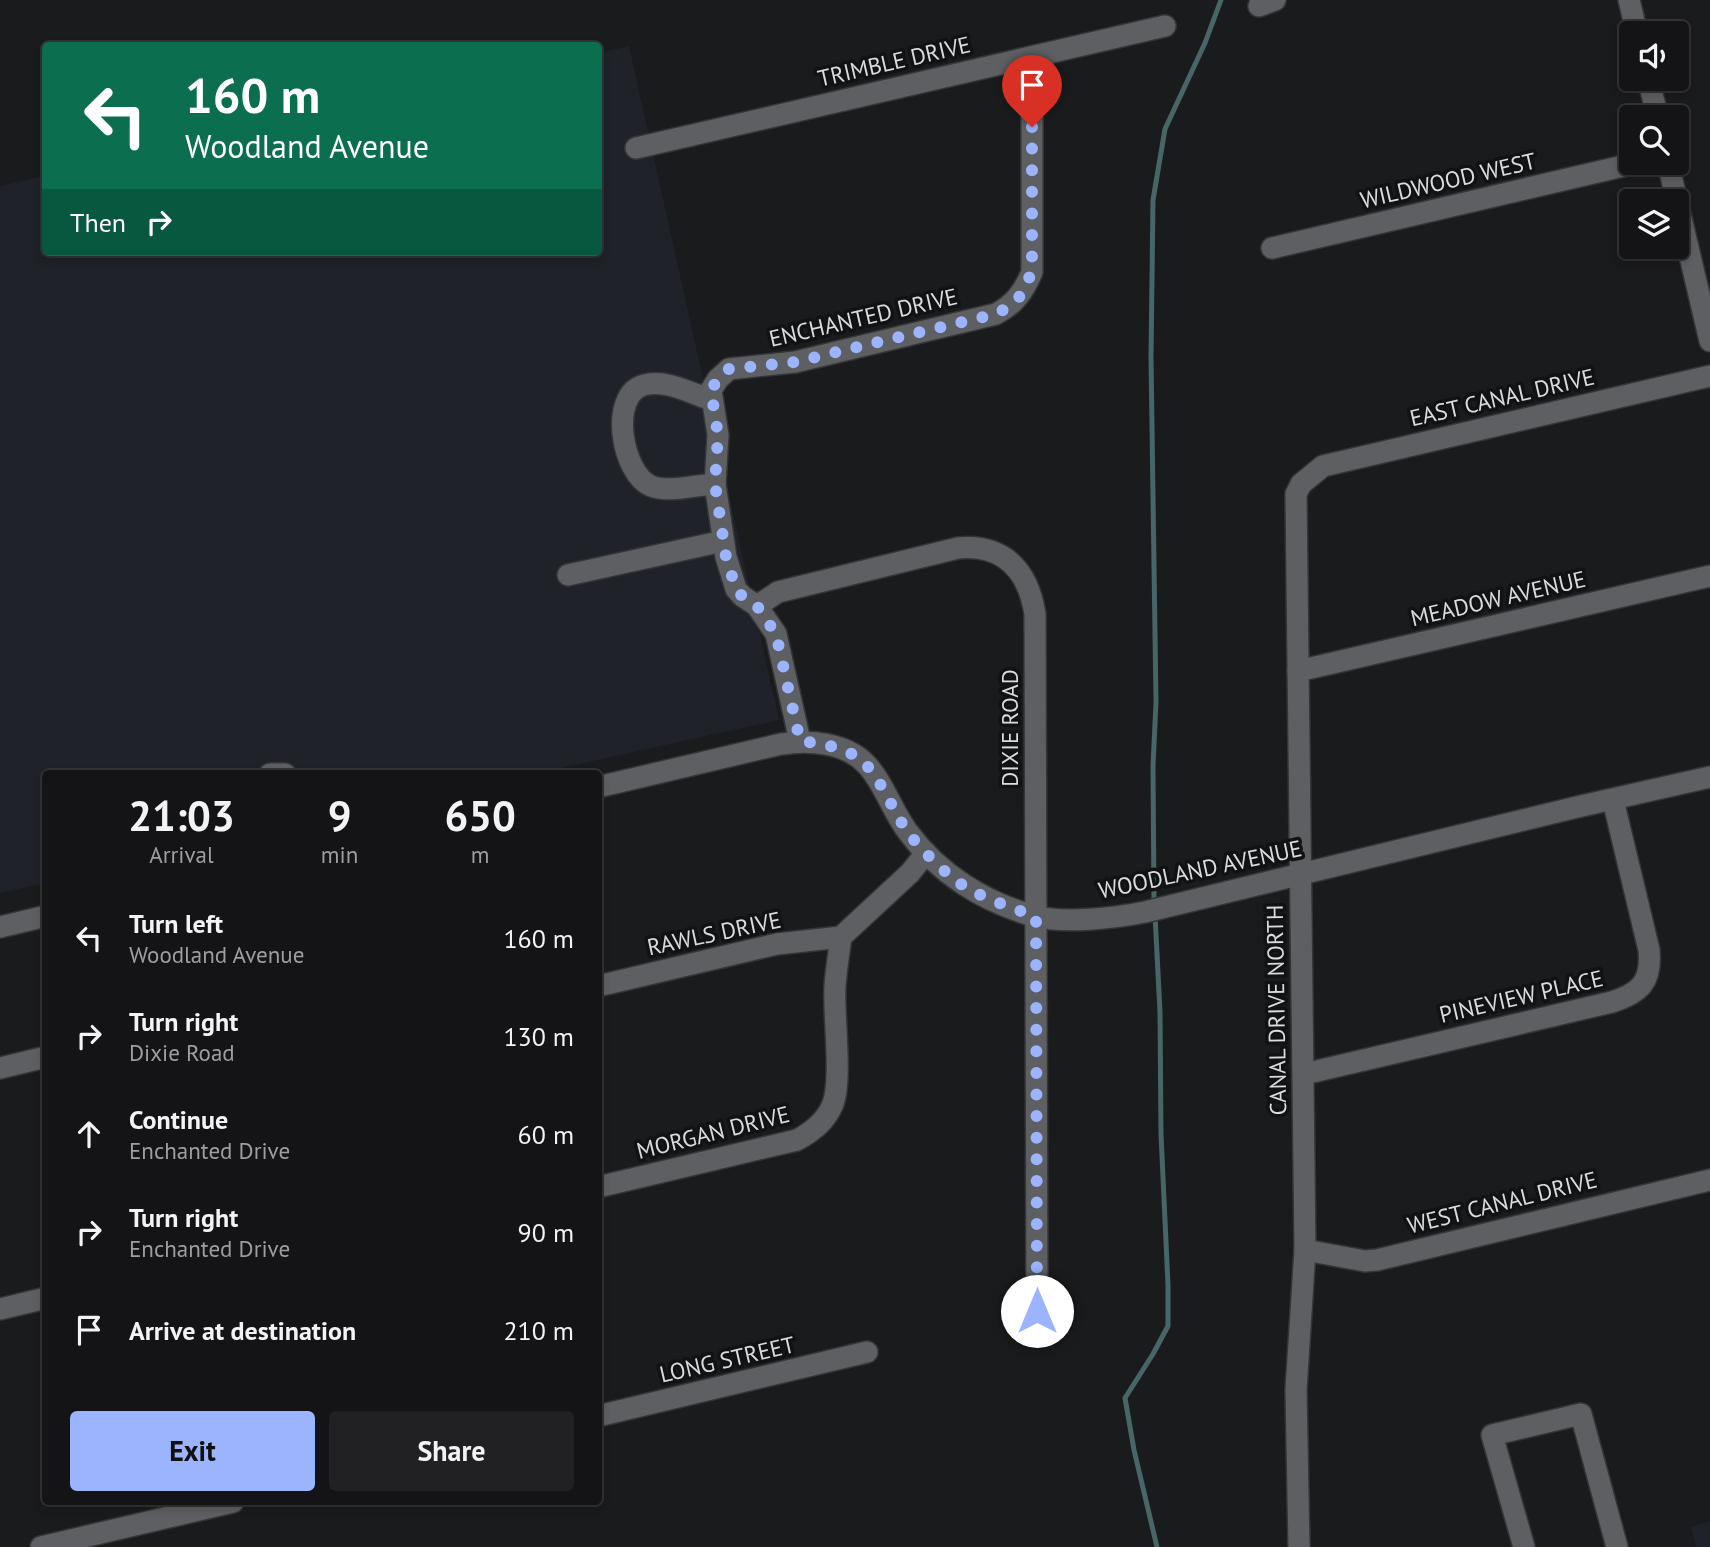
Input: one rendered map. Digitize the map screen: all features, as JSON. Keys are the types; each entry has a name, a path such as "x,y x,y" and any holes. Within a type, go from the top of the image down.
{"street":[{"path":"1629,0 1634,21"},
{"name":"TRIMBLE DRIVE","path":"636,148 1165,26"},
{"name":"ENCHANTED DRIVE","path":"711,400 711,390 729,369 795,362 996,314 1020,296 1032,272 1032,103 1025,60"},
{"name":"WILDWOOD WEST","path":"1272,248 1619,167"},
{"path":"1671,175 1710,341"},
{"name":"EAST CANAL DRIVE","path":"1308,476 1323,466 1710,376"},
{"path":"715,484 665,488 651,486 640,479 622,436 626,403 635,389 656,383 711,400 718,435 715,484 723,541 736,589 757,606 776,634 800,741"},
{"name":"CANAL DRIVE NORTH","path":"1299,1547 1296,1390 1306,1250 1296,494 1308,476"},
{"path":"568,575 723,541"},
{"name":"DIXIE ROAD","path":"757,606 778,592 971,547 990,551 1017,568 1029,588 1035,614 1037,1311"},
{"name":"MEADOW AVENUE","path":"1298,671 1710,576"},
{"name":"WOODLAND AVENUE","path":"602,786 781,744 800,741 822,744 854,755 866,764 907,832 951,877 966,887 1036,917 1087,919 1154,910 1710,777"},
{"name":"PINEVIEW PLACE","path":"1304,1074 1633,995 1647,976 1649,950 1613,800"},
{"path":"841,937 910,873 926,853"},
{"path":"0,927 42,917"},
{"name":"RAWLS DRIVE","path":"602,985 777,944 841,937"},
{"name":"MORGAN DRIVE","path":"602,1186 797,1140 825,1119 833,1104 836,1087 835,986 841,937"},
{"path":"0,1068 42,1058"},
{"name":"WEST CANAL DRIVE","path":"1306,1250 1365,1261 1377,1259 1710,1180"},
{"path":"0,1309 42,1299"},
{"name":"LONG STREET","path":"602,1415 867,1352"},
{"path":"1524,1547 1492,1435 1581,1414 1617,1547"},
{"path":"41,1547 220,1505"}],"shaded area":[{"path":"629,46 779,720 553,770 42,770 42,884 0,893 0,186 42,177 42,256 602,256 602,52"},
{"path":"1710,1521 1710,1547 1696,1547 1691,1527"}],"waterway":[{"path":"1154,905 1153,766 1156,702 1151,358 1153,200 1165,129 1205,43 1221,0"},
{"path":"1155,915 1168,1326 1125,1398 1134,1450 1157,1547"}],"route":[{"path":"1032,127 1032,272 1020,296 1008,307 996,314 795,362 729,369 711,390 711,400 718,435 715,484 726,557 736,589 757,606 776,634 800,741 822,744 854,755 866,764 876,778 907,832 951,877 987,897 1036,917 1037,1311"}]}
